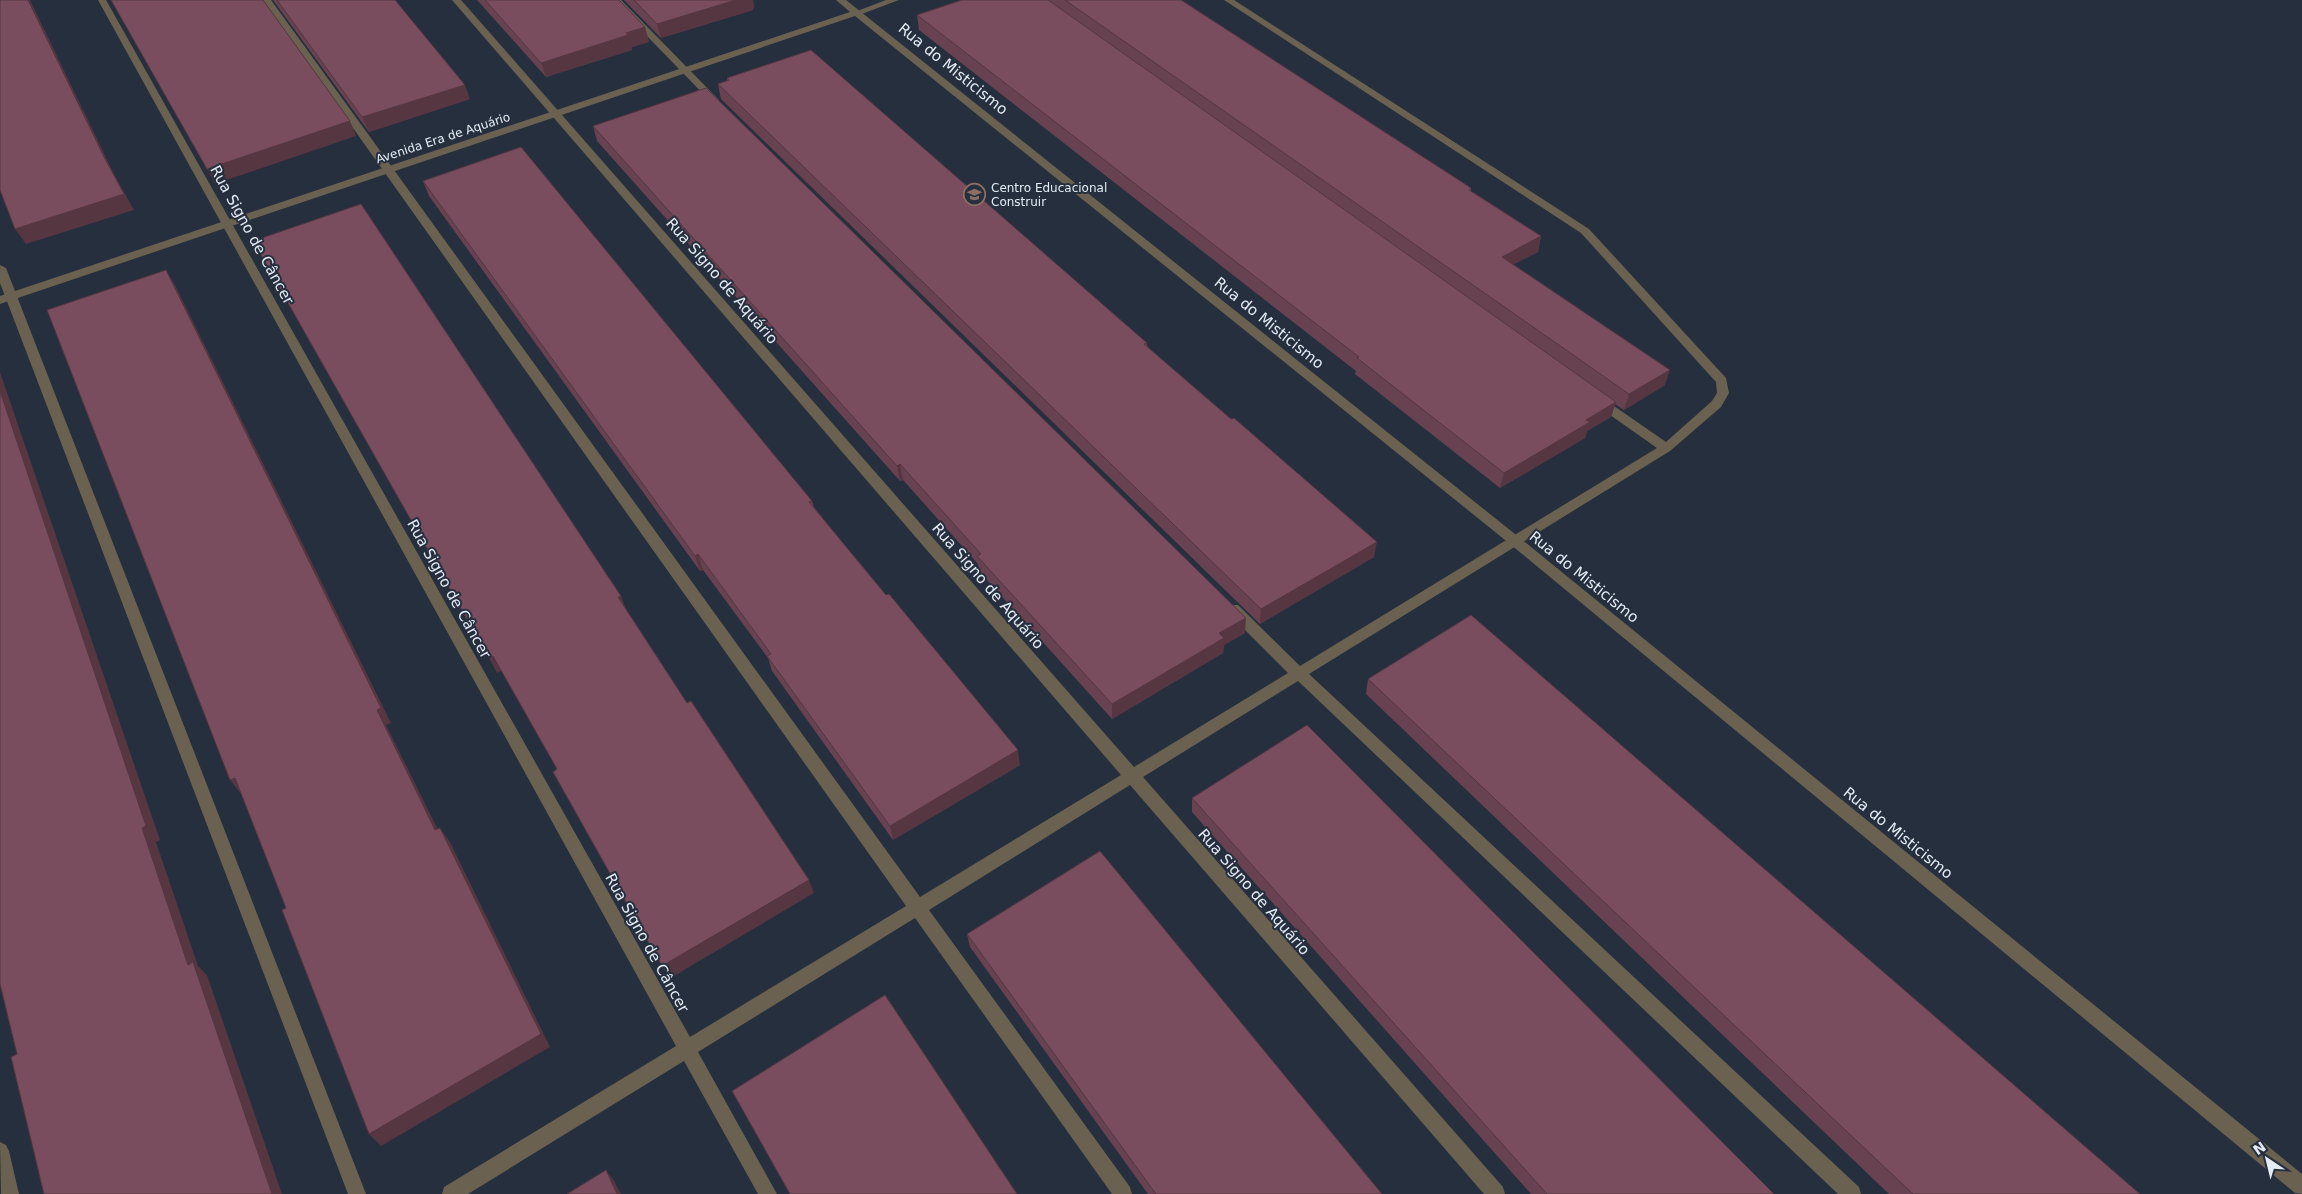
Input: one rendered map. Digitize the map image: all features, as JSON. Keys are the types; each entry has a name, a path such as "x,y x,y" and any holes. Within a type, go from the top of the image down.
{"street":[{"name":"Rua Signo de Câncer","path":"102,0 768,1194"},
{"path":"266,0 1123,1194"},
{"name":"Rua Signo de Aquário","path":"456,0 1496,1194"},
{"path":"616,0 727,112"},
{"name":"Rua do Misticismo","path":"840,0 1515,541 2302,1186"},
{"name":"Avenida Era de Aquário","path":"5,298 895,0"},
{"path":"451,1194 1666,448 1717,404 1723,393 1722,381 1585,231 1228,0"},
{"path":"0,268 5,298 357,1194"},
{"path":"1585,391 1666,448"},
{"path":"1221,598 1299,674 1852,1194"},
{"path":"0,1151 10,1194"}],"building":[{"path":"0,0 28,0 105,159 124,194 15,229 0,190"},
{"path":"111,0 263,0 350,121 207,169"},
{"path":"277,0 395,0 465,85 362,117"},
{"path":"485,0 619,0 645,27 626,33 628,35 541,63"},
{"path":"634,0 736,0 657,24"},
{"path":"962,0 1048,0 1616,402 1586,420 1590,422 1504,473 1357,358 1359,357 917,15"},
{"path":"1065,0 1181,0 1471,188 1469,190 1541,236 1502,257 1670,370 1629,394"},
{"path":"811,50 1147,343 1144,344 1231,419 1234,418 1377,542 1261,609 718,84 729,80 727,78"},
{"path":"706,88 1246,618 1219,633 1224,638 1112,704 977,556 981,554 900,464 897,466 593,126"},
{"path":"521,147 812,501 809,502 886,595 889,594 1018,750 890,826 767,656 771,654 698,554 695,556 423,181"},
{"path":"361,204 621,596 618,597 687,703 691,701 809,880 662,966 553,772 557,769 493,656 489,658 253,241"},
{"path":"166,270 381,708 377,710 435,830 440,828 541,1034 369,1134 282,910 286,908 235,778 230,780 47,310"},
{"path":"0,391 146,826 142,828 188,965 193,962 272,1194 44,1194 11,1057 17,1054 0,984"},
{"path":"1471,615 2140,1194 1913,1194 1368,679"},
{"path":"1307,725 1774,1194 1547,1194 1192,798"},
{"path":"1100,851 1382,1194 1156,1194 967,934"},
{"path":"885,995 1017,1194 790,1194 732,1091"},
{"path":"606,1170 617,1194 567,1194"}],"place":[{"name":"Centro Educacional Construir","path":"975,195"}]}
